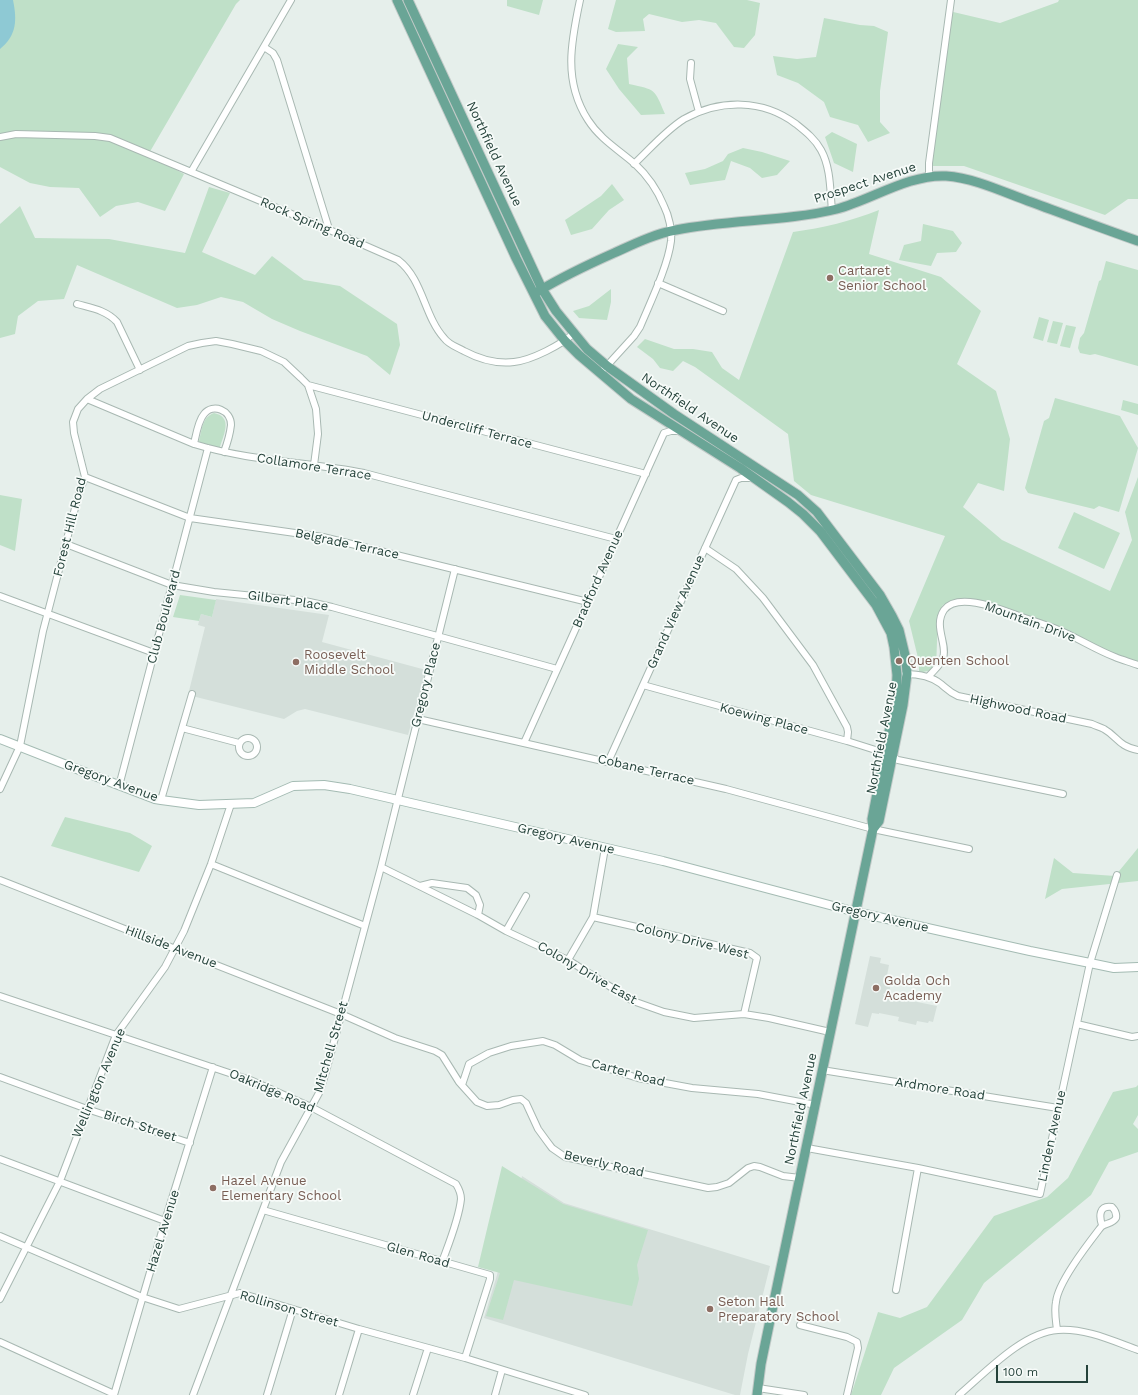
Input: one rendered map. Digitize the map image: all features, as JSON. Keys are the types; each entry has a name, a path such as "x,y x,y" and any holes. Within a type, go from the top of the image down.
{"main road":[{"name":"Northfield Avenue","path":"397,0 533,294 545,316 565,341 600,374 631,399 682,431 798,495 817,512 880,595 892,616 903,645 903,705 888,755 879,821 873,829 761,1364 758,1392"},
{"name":"Northfield Avenue","path":"408,0 542,289 556,311 587,349 607,366 743,465 754,478 788,502 820,531 876,605 891,633 902,674"},
{"path":"410,29 420,25"},
{"name":"Prospect Avenue","path":"533,294 589,264 644,239 670,231 699,226 801,216 832,210 861,201 904,184 929,177 946,176 977,183 1138,241"},
{"path":"669,422 674,414"},
{"name":"Gregory Avenue","path":"0,739 155,799 199,805 254,803 293,786 324,784 663,861 856,912 1090,964 1114,968 1138,967"}],"street":[{"path":"191,172 291,0"},
{"path":"580,0 572,39 571,57 572,73 578,97 588,121 597,132 634,164 652,182 668,216 670,231 669,250 658,283 637,332 600,374"},
{"path":"929,177 929,163 951,0"},
{"path":"264,47 273,53 277,60 329,229"},
{"path":"691,63 690,79 699,112"},
{"path":"634,164 672,127 699,112 725,106 748,105 766,108 790,119 810,135 822,150 829,178 832,210"},
{"name":"Rock Spring Road","path":"0,136 16,134 95,136 110,138 329,229 398,260 406,266 413,277 436,328 443,338 449,344 473,356 494,361 514,362 553,348 565,341 574,333"},
{"path":"658,283 723,310"},
{"path":"77,304 102,310 117,322 140,370"},
{"name":"Forest Hill Road","path":"0,789 20,746 48,613 79,493 85,477 74,433 73,422 78,409 86,399 100,389 188,346 216,342 261,351 284,362 308,385 318,420 318,445 314,465"},
{"name":"Undercliff Terrace","path":"308,385 646,474"},
{"name":"Collamore Terrace","path":"86,399 194,444 208,448 224,452 364,473 616,539"},
{"path":"194,444 201,418 204,414 212,409 221,410 228,416 231,425 224,452"},
{"name":"Bradford Avenue","path":"524,743 664,433 671,431 682,431"},
{"name":"Club Boulevard","path":"119,786 208,448"},
{"name":"Belgrade Terrace","path":"85,477 190,518 323,537 588,602"},
{"name":"Grand View Avenue","path":"608,762 736,480 741,478 754,478"},
{"name":"Gilbert Place","path":"66,544 172,585 214,592 305,601 332,607 557,669"},
{"path":"705,548 736,569 763,598 813,665 847,727 847,741"},
{"name":"Gregory Place","path":"397,800 455,569"},
{"path":"0,596 154,653"},
{"name":"Mountain Drive","path":"928,676 940,664 944,657 940,628 942,614 950,605 964,602 989,606 1055,628 1114,657 1138,665"},
{"path":"902,674 928,676"},
{"name":"Highwood Road","path":"928,676 948,691 958,696 1092,724 1105,730 1120,743 1138,750"},
{"name":"Koewing Place","path":"642,685 847,741 898,760 1063,794"},
{"path":"161,800 192,694"},
{"name":"Cobane Terrace","path":"418,719 726,789 873,829 969,849"},
{"path":"182,728 239,743"},
{"name":"Mitchell Street","path":"192,1395 281,1162 319,1093 381,867 397,800"},
{"name":"Wellington Avenue","path":"0,1299 60,1181 116,1035 165,967 184,931 211,864 231,804"},
{"path":"568,960 593,917 605,848"},
{"path":"211,864 364,926"},
{"name":"Colony Drive East","path":"381,867 478,915 506,931 568,960 633,1002 664,1012 694,1018 744,1014 769,1018 830,1032"},
{"name":"Linden Avenue","path":"807,1148 918,1168 1040,1194 1090,964 1117,875"},
{"name":"Hillside Avenue","path":"0,880 341,1014"},
{"path":"420,886 432,883 467,888 476,895 480,905 478,915"},
{"path":"506,931 526,896"},
{"name":"Colony Drive West","path":"593,917 750,953 757,958 744,1014"},
{"name":"Oakridge Road","path":"0,996 250,1080 311,1107 456,1184 461,1198 442,1262"},
{"name":"Beverly Road","path":"341,1014 395,1038 435,1051 442,1055 462,1085 477,1102 487,1106 499,1105 520,1099 526,1102 538,1129 552,1148 559,1154 574,1159 708,1188 729,1183 748,1168 754,1166 783,1176 800,1178"},
{"path":"1077,1024 1132,1037 1138,1036"},
{"name":"Carter Road","path":"462,1085 470,1064 489,1053 511,1046 543,1041 555,1045 580,1060 638,1078 692,1088 758,1094 816,1105"},
{"name":"Hazel Avenue","path":"114,1394 165,1221 213,1067"},
{"name":"Ardmore Road","path":"822,1070 1058,1108"},
{"name":"Birch Street","path":"0,1077 87,1109 190,1143"},
{"path":"0,1159 165,1221"},
{"path":"896,1290 918,1168"},
{"name":"Glen Road","path":"263,1210 490,1275 465,1358"},
{"path":"1057,1330 1056,1301 1059,1290 1068,1273 1102,1225"},
{"name":"Rollinson Street","path":"0,1236 142,1297 179,1309 240,1293 359,1329 465,1358 584,1395"},
{"path":"267,1395 293,1309"},
{"path":"800,1326 847,1337 857,1342 858,1348 847,1395"},
{"path":"339,1395 359,1329"},
{"path":"959,1395 1023,1342 1042,1333 1057,1330 1076,1331 1090,1334 1138,1350"},
{"path":"0,1342 114,1394"},
{"path":"413,1395 428,1348"},
{"path":"495,1395 502,1370"},
{"path":"758,1392 804,1395"}],"shaded area":[{"name":"Roosevelt Middle School","path":"216,599 329,615 322,642 426,670 408,735 305,709 297,711 284,719 188,695 205,627 198,625 201,614 212,617"},
{"name":"Golda Och Academy","path":"870,956 881,958 880,963 889,965 886,981 887,984 890,984 890,992 884,993 883,995 937,1006 933,1022 929,1021 928,1023 917,1021 916,1025 898,1021 899,1017 872,1013 868,1027 855,1024"},
{"path":"522,1176 564,1203 770,1266 748,1354 740,1395 735,1395 484,1318 497,1275"}],"green space":[{"path":"0,0 240,0 236,4 148,155 184,174 165,211 138,202 116,206 100,217 79,188 50,187 30,183 0,167"},
{"path":"507,0 543,0 539,15 507,6"},
{"path":"616,0 747,0 760,3 755,35 744,48 734,47 716,23 699,20 682,22 649,14 643,19 645,31 616,32 608,29"},
{"path":"1059,0 1138,0 1138,199 1128,199 1105,215 964,166 931,166 949,11 1000,23 1058,2"},
{"path":"824,18 860,25 874,26 888,32 880,91 880,122 890,133 868,142 858,125 830,117 824,102 798,83 777,75 773,56 797,59 816,57"},
{"path":"618,44 638,47 627,58 629,84 649,89 653,92 659,99 665,114 641,115 619,89 606,69"},
{"path":"832,132 857,144 853,172 834,163 825,137"},
{"path":"743,148 762,152 790,161 777,175 762,178 750,168 731,161 725,180 690,185 685,173 705,169 723,161 728,154"},
{"path":"612,184 624,200 609,210 592,229 571,235 565,220 601,196"},
{"path":"209,187 230,193 202,252 255,275 272,256 304,280 340,286 397,324 400,345 390,375 367,356 272,319 243,302 221,297 197,305 177,308 77,265 64,299 38,301 18,316 15,334 0,338 0,224 20,206 35,238 109,239 185,253"},
{"path":"879,210 869,254 941,277 981,311 957,364 996,391 1010,439 1004,491 978,483 963,507 1002,540 1110,591 1132,540 1125,512 1138,477 1138,664 966,598 943,605 938,614 936,669 919,673 919,662 909,621 945,536 811,495 794,481 788,434 695,367 683,361 673,371 660,368 653,359 637,347 645,339 674,349 693,349 712,352 722,368 739,380 793,232 837,224"},
{"path":"923,224 953,231 962,243 956,252 937,253 931,266 899,260 904,245 921,241"},
{"path":"1106,261 1138,270 1138,366 1095,354 1090,355 1080,353 1078,348"},
{"path":"611,289 611,302 607,320 579,318 573,311 589,306"},
{"path":"1039,317 1049,320 1043,341 1033,338"},
{"path":"1053,321 1063,323 1057,344 1047,342"},
{"path":"1066,325 1076,327 1070,348 1060,346"},
{"path":"1055,398 1120,416 1138,448 1119,512 1099,506 1094,509 1028,493 1025,488 1044,421 1049,418"},
{"path":"1123,400 1138,404 1138,415 1121,410"},
{"path":"214,413 224,418 226,427 220,447 218,448 200,443 199,441 205,421"},
{"path":"0,495 22,499 15,551 0,545"},
{"path":"1074,512 1120,533 1104,569 1058,548"},
{"path":"180,595 216,600 212,617 201,614 199,621 173,617"},
{"path":"65,817 130,833 152,846 139,872 51,846"},
{"path":"1138,848 1138,881 1062,889 1045,899 1054,858 1073,873 1115,876"},
{"path":"1138,1085 1138,1115 1133,1124 1138,1129 1138,1152 1109,1162 1091,1195 984,1283 962,1320 894,1368 881,1395 851,1395 878,1312 900,1318 927,1307 994,1216 1047,1197 1068,1178 1113,1092 1136,1087"},
{"path":"502,1166 563,1204 648,1230 637,1265 639,1279 632,1306 514,1280 503,1320 486,1316 500,1273 478,1267"}],"water":[{"path":"0,0 13,0 15,21 13,33 6,44 0,49"}],"place":[{"name":"Cartaret Senior School","path":"830,278"},
{"name":"Quenten School","path":"899,661"},
{"name":"Roosevelt Middle School","path":"296,662"},
{"name":"Golda Och Academy","path":"876,988"},
{"name":"Hazel Avenue Elementary School","path":"213,1188"},
{"name":"Seton Hall Preparatory School","path":"710,1309"}]}
